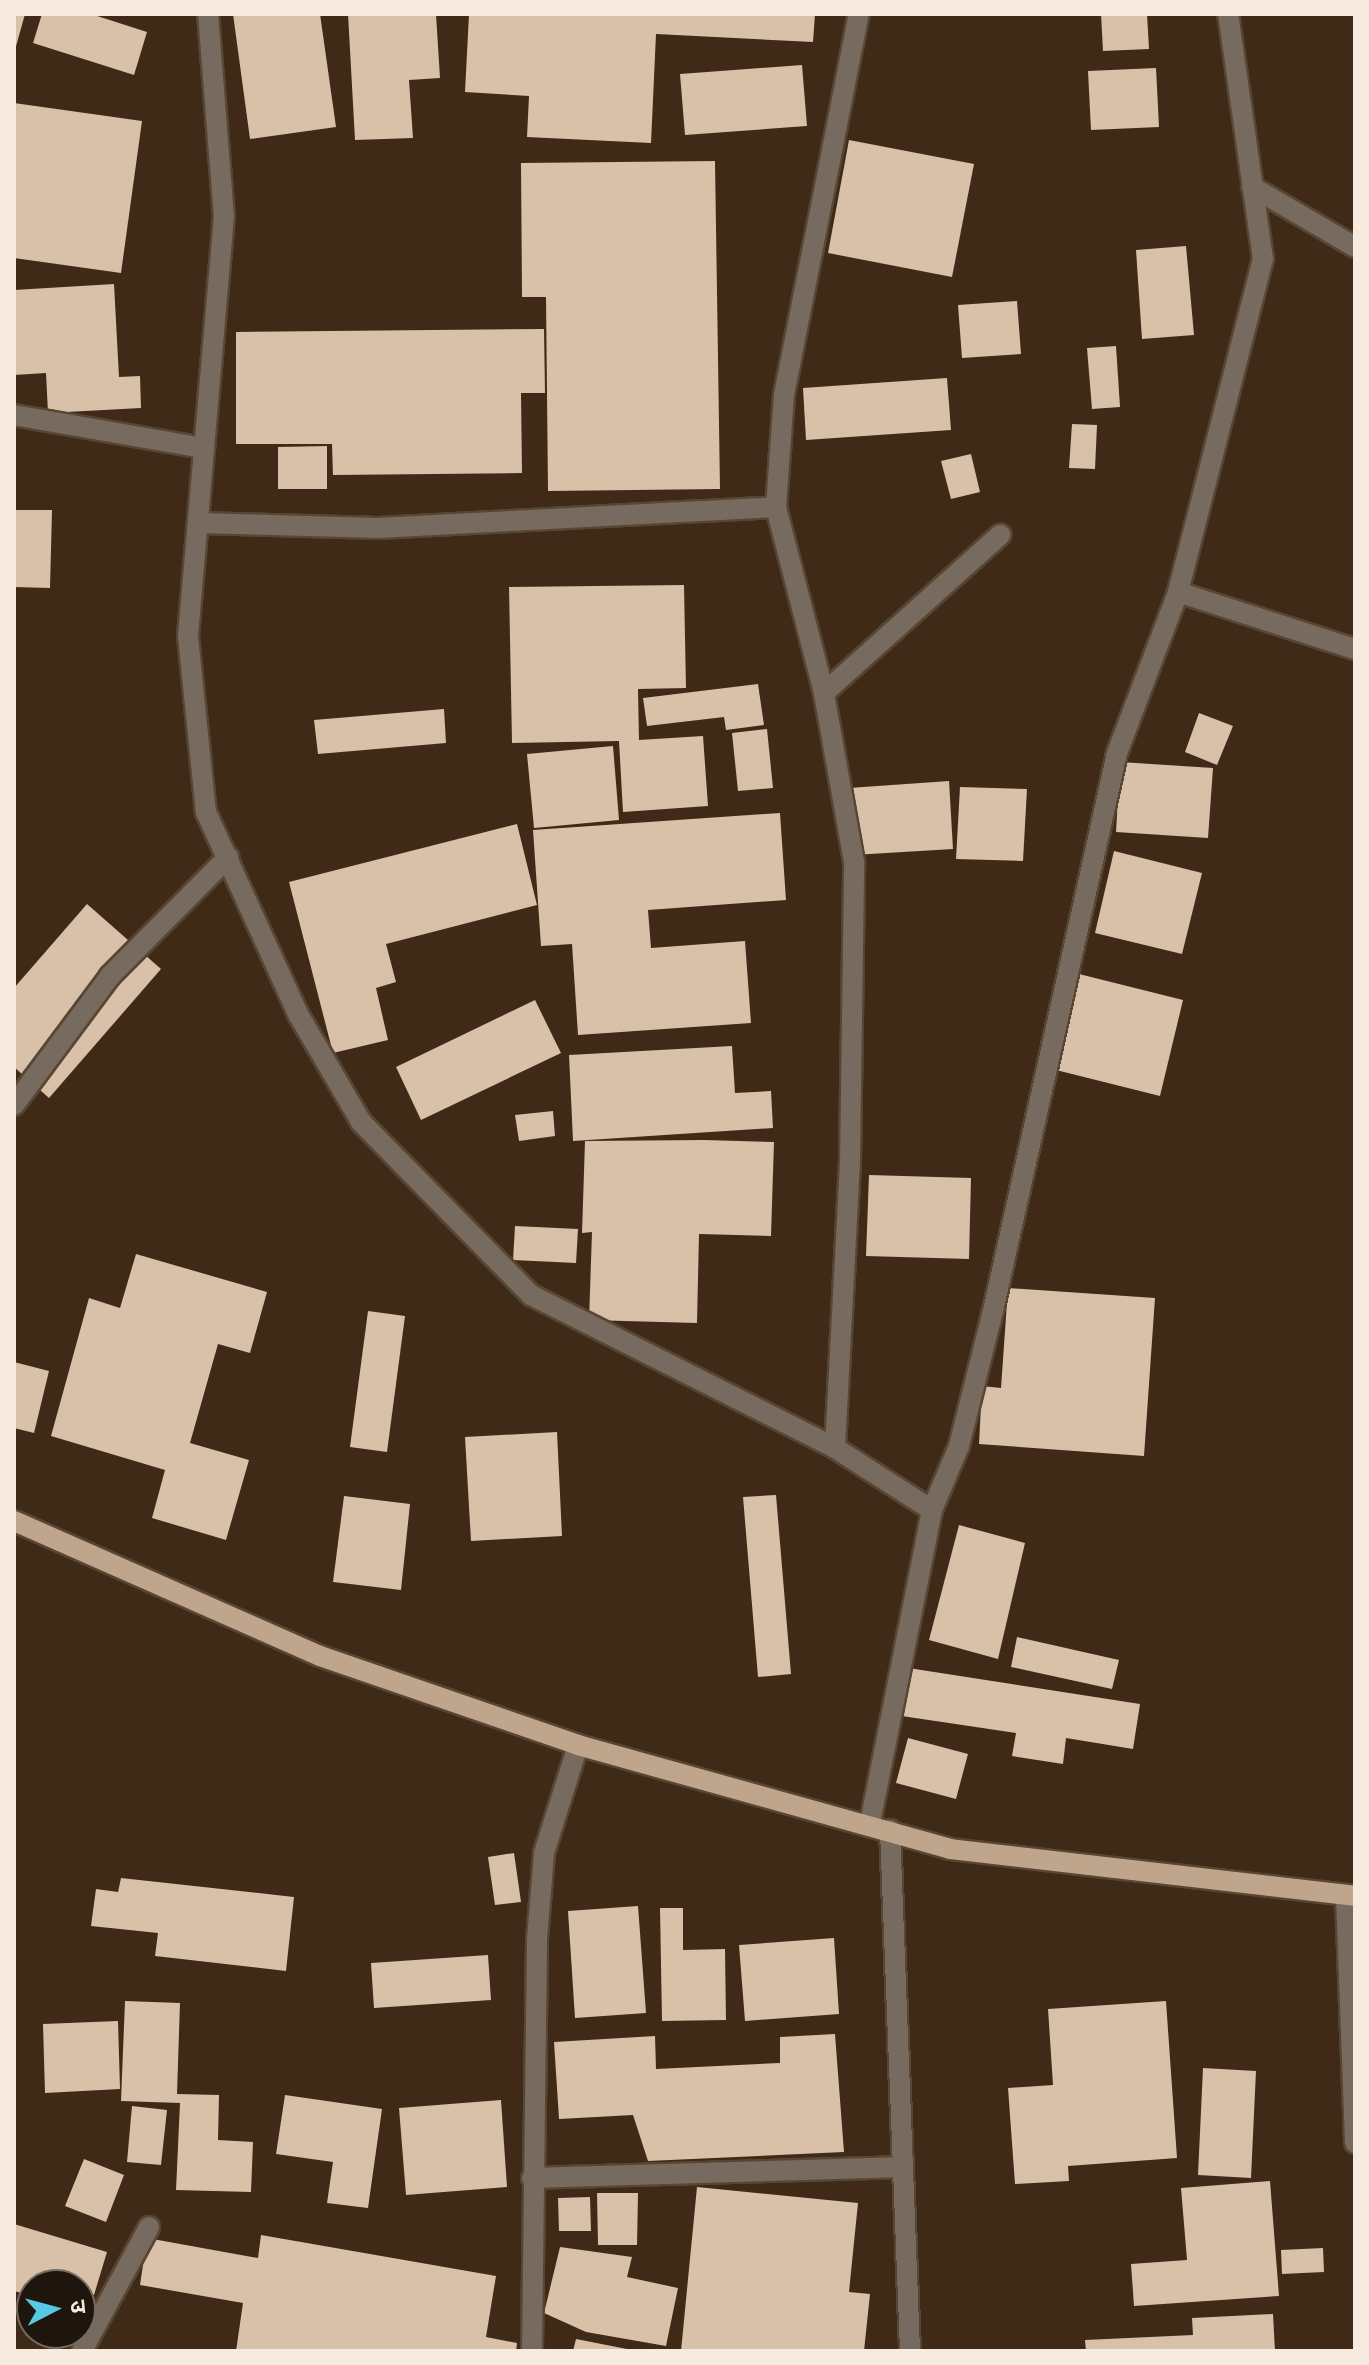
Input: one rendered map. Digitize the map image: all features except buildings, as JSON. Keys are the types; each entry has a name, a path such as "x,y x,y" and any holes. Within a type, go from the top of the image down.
{"main road":[{"path":"14,1521 320,1656 578,1745 950,1849 1351,1896"}],"street":[{"path":"208,14 224,216 188,636 206,812 298,1014 361,1122 531,1295 835,1448 932,1510"},
{"path":"835,1448 850,1162 854,862 824,693 776,507 784,395 859,14"},
{"path":"910,2351 903,2167 880,1827 932,1510 959,1446 993,1311 1117,753 1178,592 1263,259 1228,14"},
{"path":"1252,187 1355,247"},
{"path":"14,415 204,448"},
{"path":"200,523 378,528 776,507"},
{"path":"824,693 1000,535"},
{"path":"1178,592 1355,649"},
{"path":"14,1105 110,976 228,857"},
{"path":"532,2351 534,1985 544,1853 578,1745"},
{"path":"1351,1896 1355,2143"},
{"path":"532,2178 903,2167"},
{"path":"82,2351 149,2227"}]}
